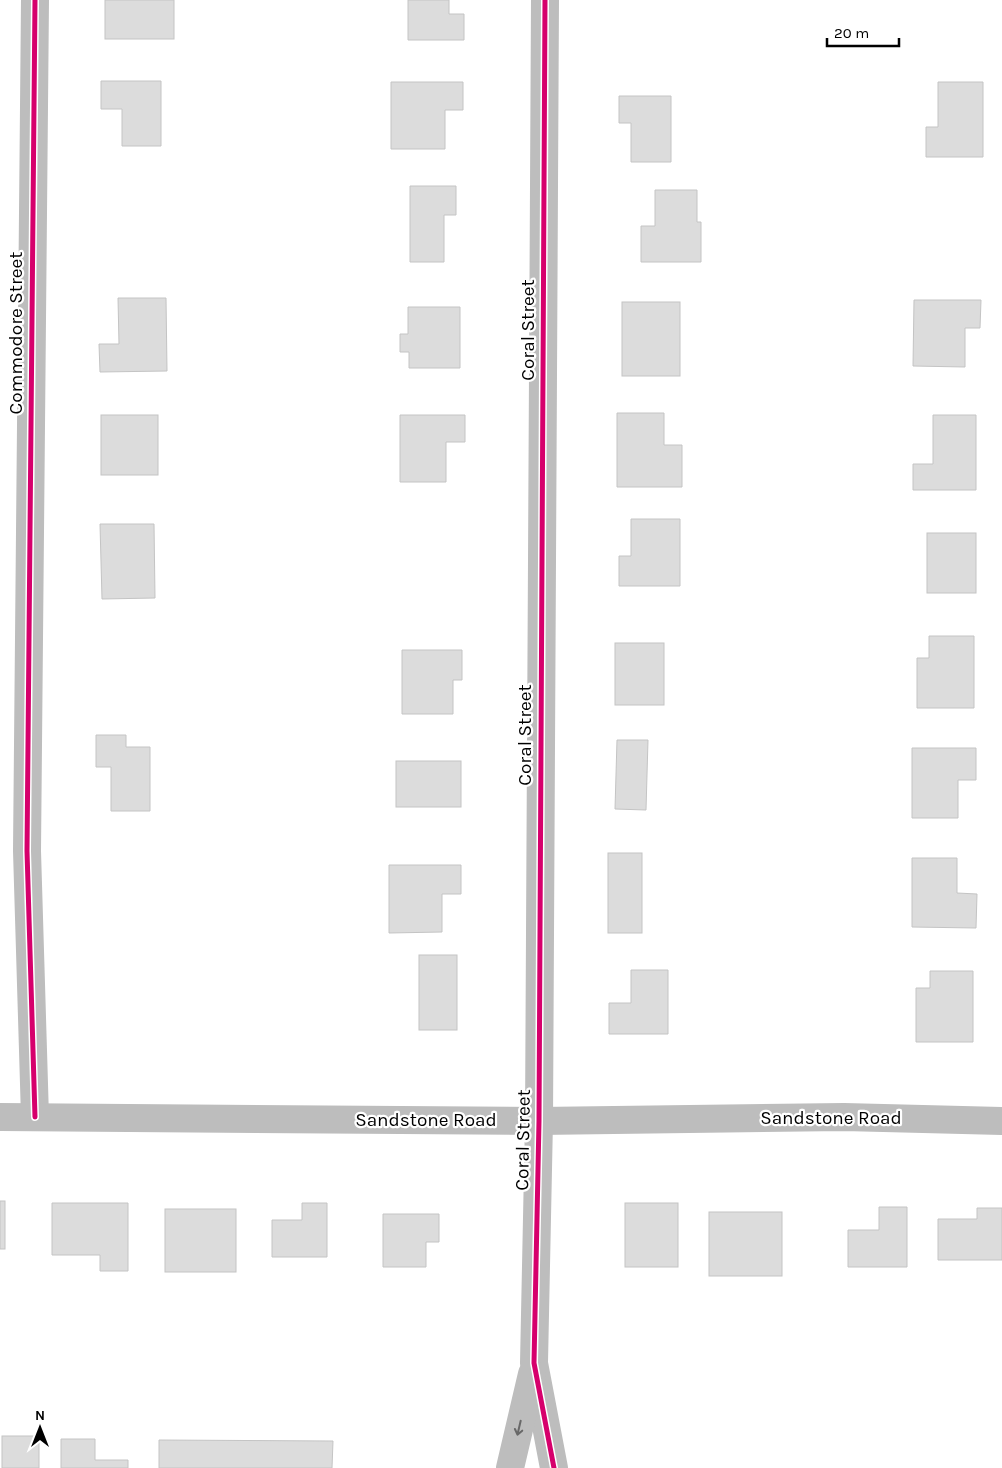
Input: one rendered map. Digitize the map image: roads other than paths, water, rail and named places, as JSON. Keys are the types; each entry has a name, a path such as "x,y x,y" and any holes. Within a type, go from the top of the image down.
{"street":[{"name":"Commodore Street","path":"35,0 27,851 35,1117"},
{"name":"Coral Street","path":"510,1468 534,1363 539,1121 545,0"},
{"name":"Sandstone Road","path":"0,1117 539,1121 844,1117 1002,1121"},
{"name":"Coral Street","path":"534,1363 554,1468"}]}
